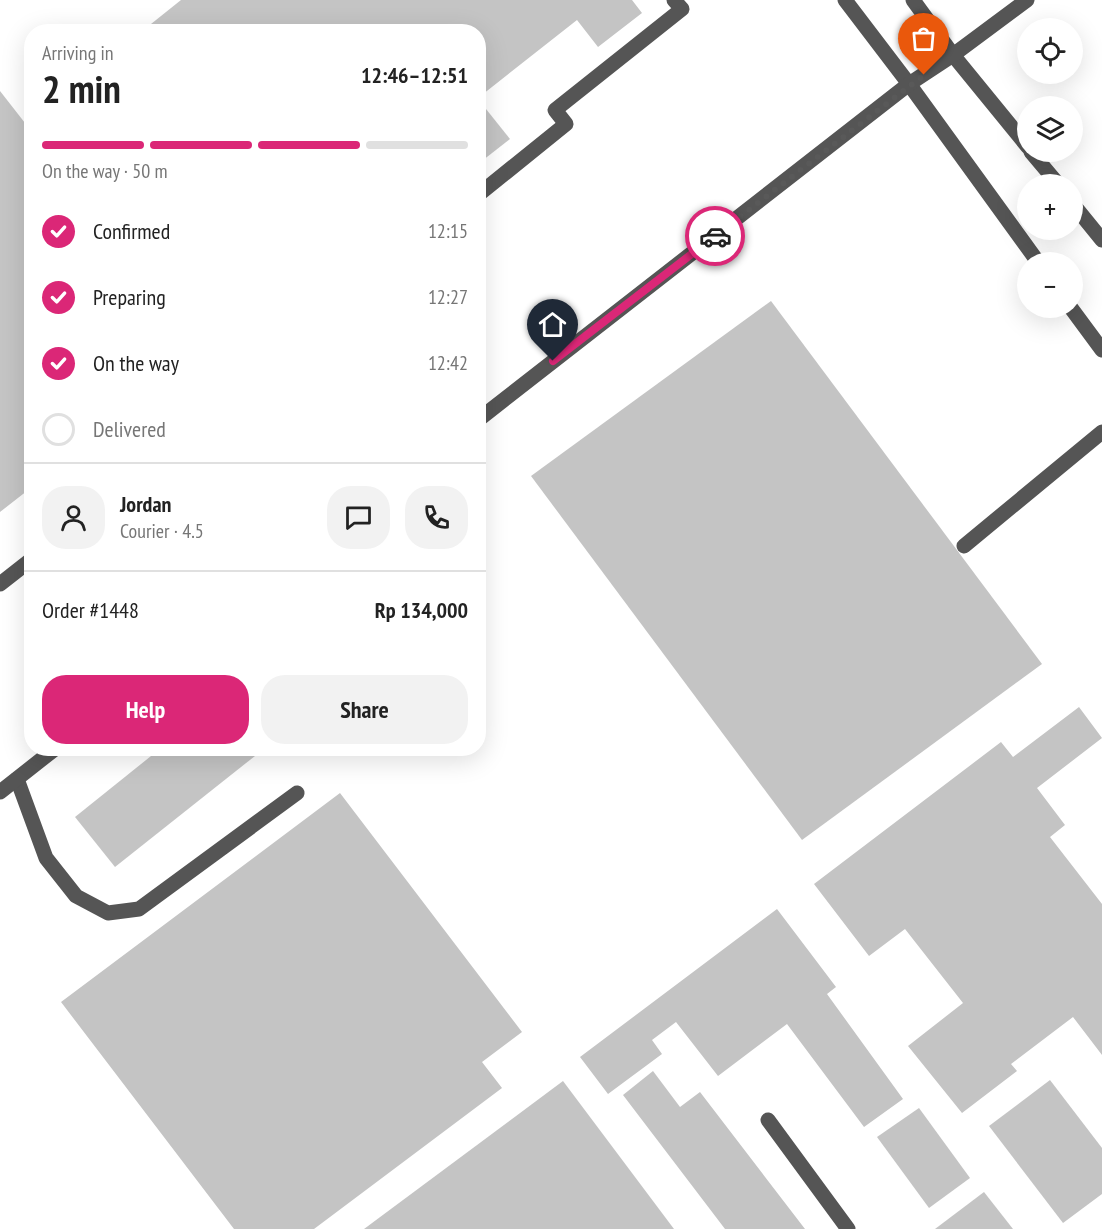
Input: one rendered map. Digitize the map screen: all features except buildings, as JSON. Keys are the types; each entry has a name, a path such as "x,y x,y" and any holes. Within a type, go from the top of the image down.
{"street":[{"path":"486,189 566,124 555,110 682,9 674,0"},
{"path":"845,0 1031,252"},
{"path":"913,0 953,55 1017,134"},
{"path":"486,414 909,84 953,55 1027,0"},
{"path":"1039,162 1050,174"},
{"path":"1083,217 1102,240"},
{"path":"1078,318 1102,350"},
{"path":"964,546 1102,432"},
{"path":"0,584 24,565"},
{"path":"0,792 46,756"},
{"path":"17,779 46,858 76,896 108,913 139,909 297,793"},
{"path":"768,1120 848,1229"}],"way so far":[{"path":"715,236 909,84 924,75"}],"route":[{"path":"553,361 715,236"}]}
